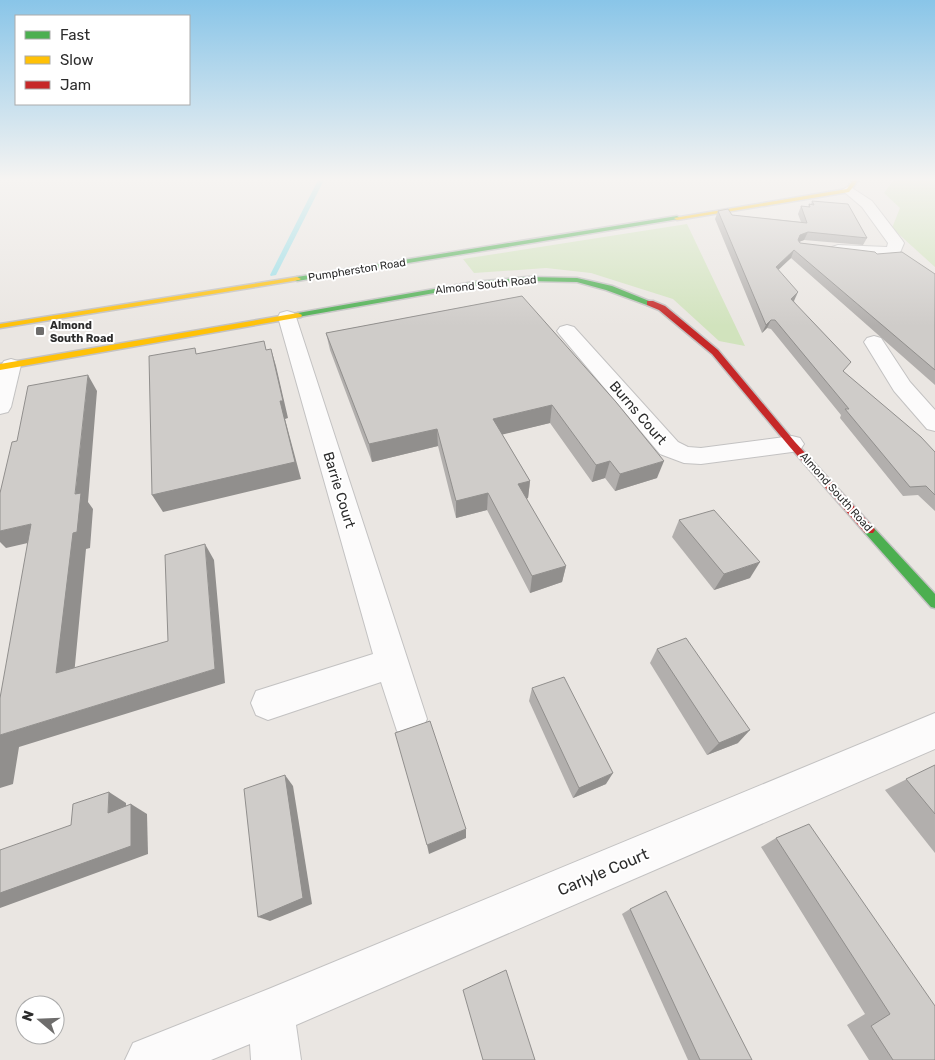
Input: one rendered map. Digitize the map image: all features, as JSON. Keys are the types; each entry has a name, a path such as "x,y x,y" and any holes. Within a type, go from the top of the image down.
{"main road":[{"name":"Pumpherston Road","path":"0,326 156,307 630,227"},
{"name":"Almond South Road","path":"5,366 153,335 287,317 427,290 528,279 577,280 609,288 662,308 715,352 792,444 935,603"}],"street":[{"path":"822,248 870,253 893,252 896,243 884,227"},
{"name":"Barrie Court","path":"287,317 409,719"},
{"name":"Burns Court","path":"567,331 669,448 684,455 701,456 792,444"},
{"path":"874,342 902,386 935,424"},
{"path":"585,351 607,347"},
{"path":"0,407 5,366"},
{"path":"268,703 392,663"},
{"name":"Carlyle Court","path":"150,1060 271,1012 935,731"},
{"path":"271,1012 276,1060"}],"green space":[{"path":"665,227 689,227 745,346 719,341 673,299 591,273 546,268 474,273 463,259"},
{"path":"935,227 935,267 892,228"}],"building":[{"path":"725,227 861,227 867,238 808,232 800,235 798,240 800,243 875,252 877,254 902,252 935,274 935,370 794,250 776,267 798,292 791,299 851,362 843,371 921,437 935,452 935,495 926,486 910,487 845,409 849,409 775,320 771,320 766,325"},
{"path":"522,296 616,402 664,461 620,474 610,461 596,465 552,405 493,419 530,481 518,484 566,566 532,576 488,493 456,501 437,429 369,444 326,333"},
{"path":"264,341 266,350 271,349 283,401 280,401 295,462 152,495 149,356 195,348 196,354"},
{"path":"88,375 75,494 81,493 77,532 73,533 56,673 168,641 165,555 205,544 215,669 0,735 0,698 31,524 0,531 0,493 12,442 17,441 28,386"},
{"path":"714,510 760,562 724,574 679,520"},
{"path":"686,638 750,730 719,743 657,649"},
{"path":"564,677 613,773 579,788 532,688"},
{"path":"430,721 466,829 427,845 395,733"},
{"path":"935,765 935,814 906,779"},
{"path":"285,775 303,898 258,917 244,789"},
{"path":"109,792 108,813 131,804 131,846 0,893 0,850 71,825 73,804"},
{"path":"809,824 935,1006 935,1060 893,1060 871,1026 890,1014 776,838"},
{"path":"666,891 752,1060 700,1060 630,909"},
{"path":"506,970 535,1060 483,1060 463,990"}],"waterway":[{"path":"273,275 297,227"}],"traffic: fast":[{"path":"297,279 618,227"},
{"path":"298,315 474,284 528,279 577,280 609,288 650,303"},
{"path":"869,530 935,603"}],"traffic: slow":[{"path":"0,326 297,279"},
{"path":"0,367 298,315"}],"traffic: jam":[{"path":"650,303 662,308 715,352 792,444 869,530"}],"place":[{"name":"Almond South Road","path":"40,331"}]}
